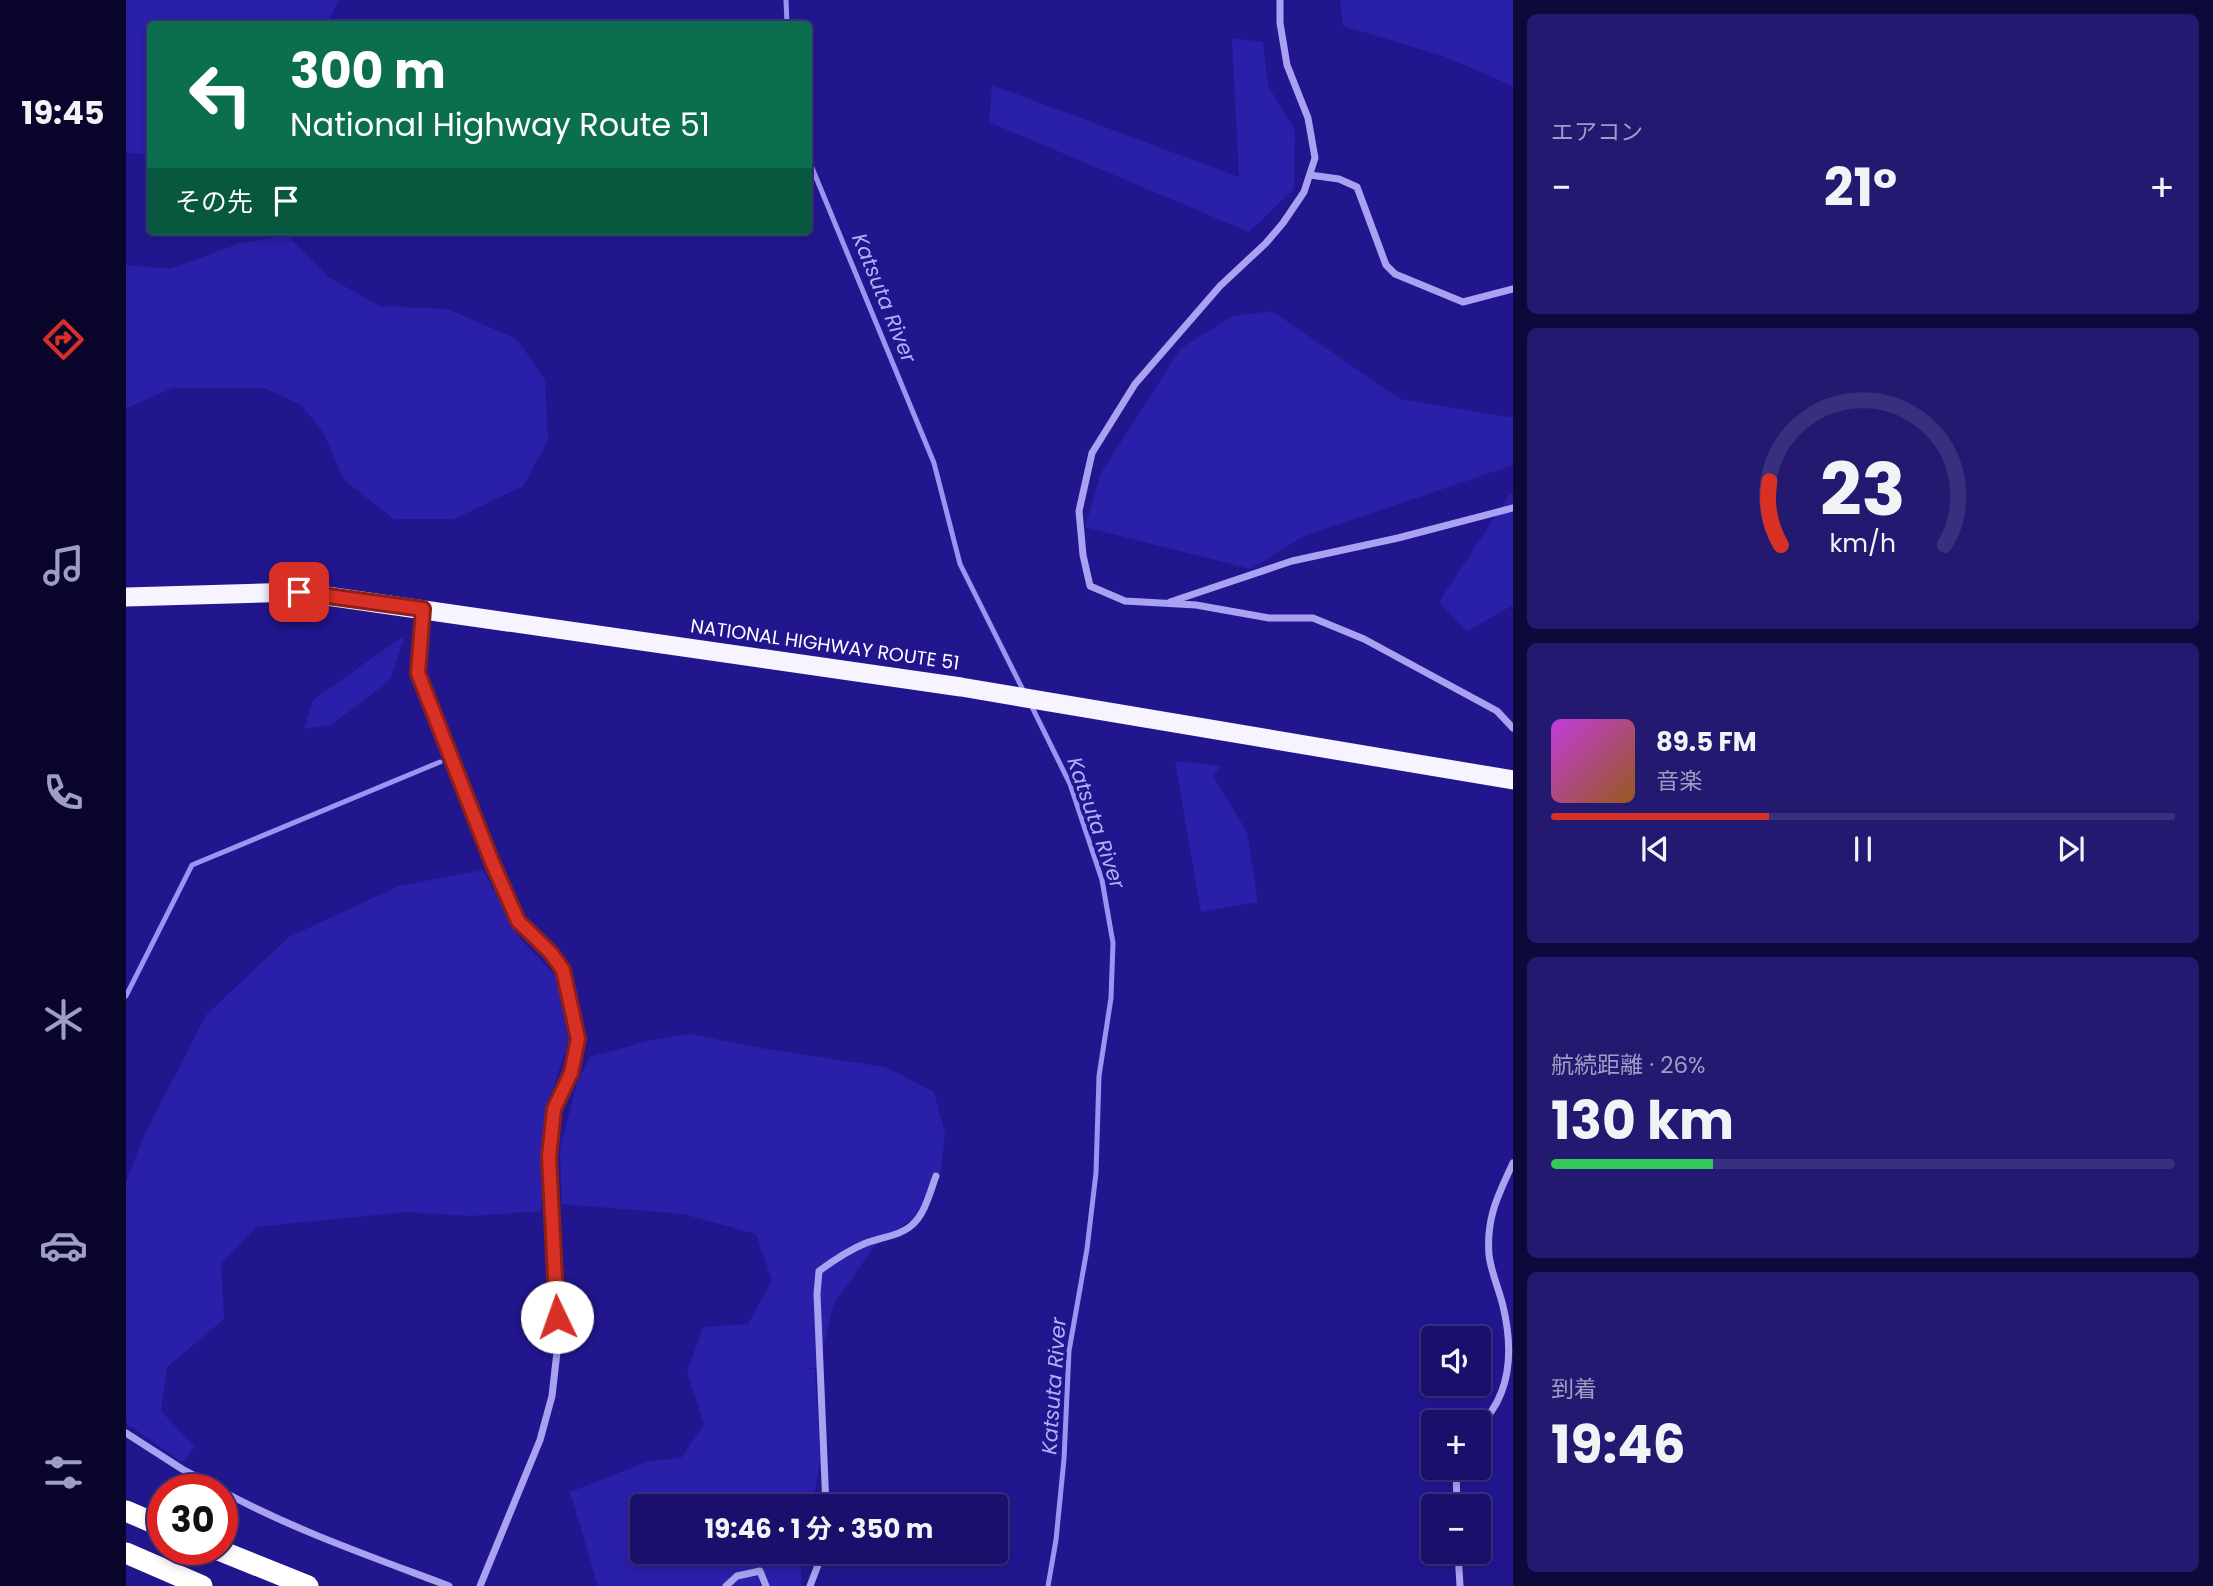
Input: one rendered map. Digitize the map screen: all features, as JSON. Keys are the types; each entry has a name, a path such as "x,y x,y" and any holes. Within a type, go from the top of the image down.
{"highway":[{"name":"NATIONAL HIGHWAY ROUTE 51","path":"126,597 299,592 961,687 1513,780"},
{"path":"126,1511 147,1520"},
{"path":"126,1553 202,1586"},
{"path":"238,1558 308,1586"}],"street":[{"path":"1280,0 1280,23 1287,65 1308,118 1315,158 1310,175 1304,192 1283,223 1266,243 1220,286 1135,384 1092,453 1079,511 1083,555 1090,586 1125,601 1196,606 1269,618 1313,618 1364,639 1497,711 1513,728"},
{"path":"1310,175 1339,178 1357,187 1387,265 1395,274 1463,302 1513,289"},
{"path":"1166,604 1292,561 1398,538 1513,508"},
{"path":"423,609 418,673 518,921 551,953 563,970 578,1039 571,1073 554,1109 549,1157 558,1343 552,1396 540,1440 480,1586"},
{"path":"1491,1410 1505,1384 1510,1360 1510,1341 1504,1307 1489,1256 1490,1216 1513,1163"},
{"path":"825,1494 817,1294 819,1271 838,1256 914,1224 936,1176"},
{"path":"126,1433 191,1474"},
{"path":"238,1499 315,1534 449,1586"},
{"path":"810,1586 818,1564"},
{"path":"1459,1564 1460,1586"},
{"path":"726,1586 737,1576 760,1571 766,1586"}],"shaded area":[{"path":"126,0 339,0 328,21 147,21 147,154 126,153"},
{"path":"1340,0 1513,0 1513,86 1443,56 1343,26"},
{"path":"1232,38 1263,42 1268,86 1295,130 1294,189 1249,232 989,122 992,85 1239,177"},
{"path":"287,235 328,277 380,306 447,309 517,339 545,380 548,440 523,486 454,519 394,519 344,480 323,432 301,405 265,388 173,388 126,408 126,265 170,269 241,243"},
{"path":"1272,311 1400,399 1513,418 1513,465 1304,536 1251,569 1085,527 1101,473 1181,348 1233,316"},
{"path":"1510,494 1513,494 1513,605 1467,631 1439,602"},
{"path":"405,635 390,680 331,725 304,729 313,700"},
{"path":"1175,761 1222,766 1213,776 1247,832 1258,902 1201,912"},
{"path":"483,870 519,937 559,980 569,1041 547,1106 541,1211 470,1216 407,1212 256,1227 221,1264 224,1319 167,1367 161,1411 195,1447 182,1462 126,1423 126,1183 142,1140 206,1015 289,937 399,886"},
{"path":"691,1034 748,1046 885,1067 934,1092 945,1133 941,1172 913,1219 878,1241 834,1304 817,1368 801,1368 815,1369 820,1461 814,1494 630,1494 630,1564 802,1564 802,1586 770,1586 759,1579 761,1586 598,1586 570,1492 649,1461 681,1458 704,1425 687,1372 703,1327 748,1324 772,1280 756,1234 683,1214 562,1204 560,1149 577,1083 590,1057 652,1040"}],"waterway":[{"name":"Katsuta River","path":"786,0 787,21"},
{"name":"Katsuta River","path":"812,168 934,463 960,564 1025,694"},
{"name":"Katsuta River","path":"1030,703 1070,784 1102,880 1113,943 1111,998 1099,1076 1096,1173 1087,1249 1069,1351 1064,1459 1056,1540 1048,1586"},
{"path":"126,996 192,865 440,762"}],"route":[{"path":"299,592 423,609 418,673 518,921 551,953 563,970 578,1039 571,1073 554,1109 549,1157 557,1317"}]}
